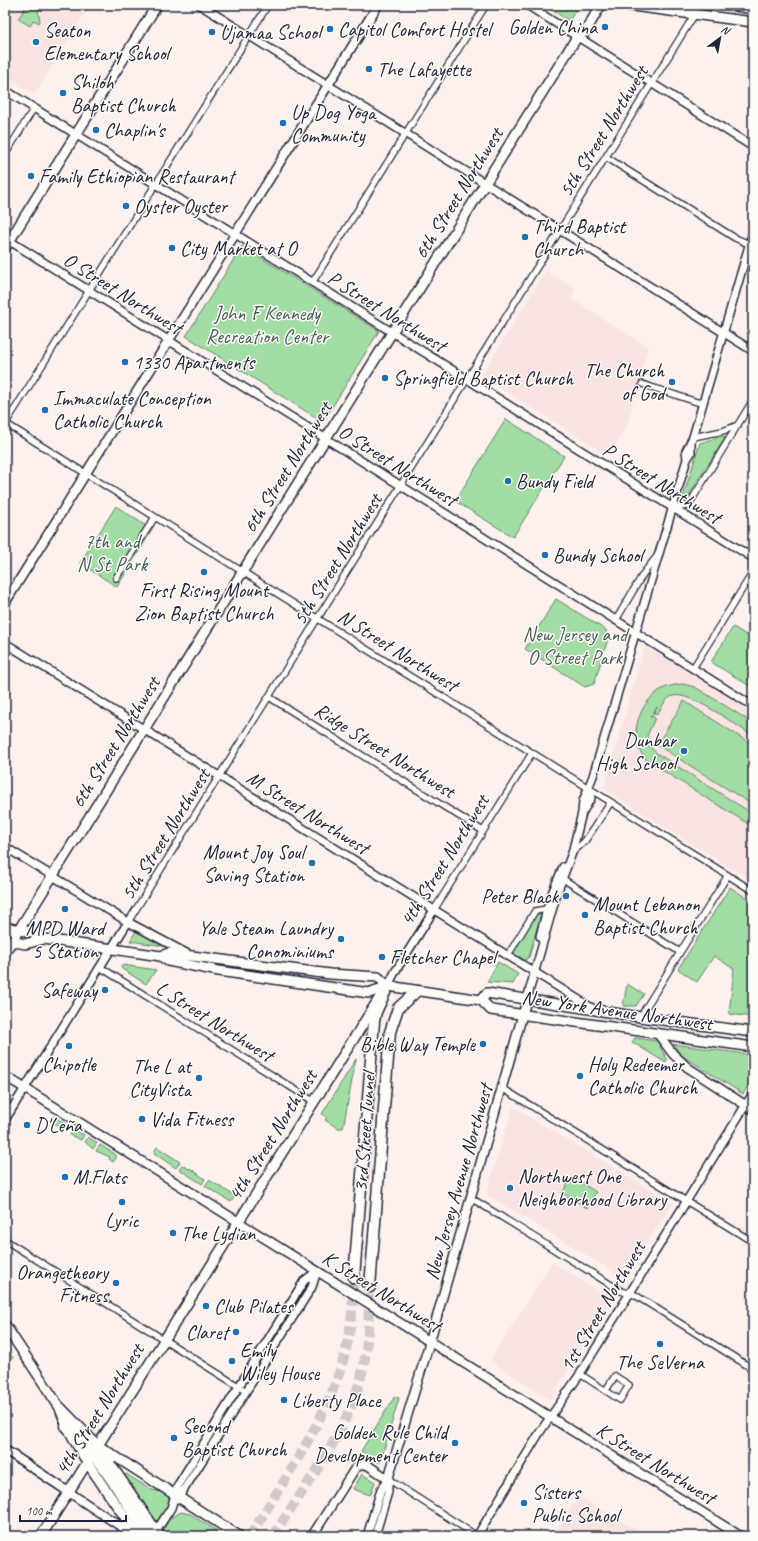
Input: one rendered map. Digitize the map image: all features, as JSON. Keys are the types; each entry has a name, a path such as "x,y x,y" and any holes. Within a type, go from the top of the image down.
{"highway":[{"name":"3rd Street Tunnel","path":"354,1278 374,1021 376,1012 388,986"},
{"name":"3rd Street Tunnel","path":"370,1287 390,1032 397,1009 417,991"},
{"path":"66,1426 78,1436 92,1454 148,1535"}],"main road":[{"path":"6,242 157,5"},
{"path":"5,603 378,5"},
{"name":"6th Street Northwest","path":"5,952 8,941 19,930 485,183 577,37 585,32 601,5"},
{"path":"625,5 753,22"},
{"path":"730,5 753,8"},
{"name":"New York Avenue Northwest","path":"5,927 32,932 44,939 160,956 168,961 219,971 369,993 388,986 480,1000 491,1010 753,1047"},
{"name":"New York Avenue Northwest","path":"8,941 25,944 44,939"},
{"name":"New York Avenue Northwest","path":"160,956 169,953 330,974 378,977 388,986"},
{"name":"4th Street Northwest","path":"41,1536 376,1001 388,986"},
{"name":"New York Avenue Northwest","path":"480,1000 487,993 640,1017 753,1032"},
{"name":"New Jersey Avenue Northwest","path":"388,1479 430,1342 523,1015 526,999"},
{"path":"658,1034 673,1054 687,1067 753,1110"},
{"name":"K Street Northwest","path":"5,1076 740,1536"},
{"path":"5,1325 92,1454 177,1497 239,1536"},
{"path":"58,1404 66,1426"},
{"path":"5,1450 68,1492 148,1535"},
{"path":"312,1536 356,1466 366,1464 388,1479"}],"street":[{"path":"200,5 753,351"},
{"path":"5,423 268,5"},
{"path":"312,283 486,5"},
{"path":"527,5 753,147"},
{"name":"5th Street Northwest","path":"5,1120 402,486 695,14"},
{"name":"P Street Northwest","path":"5,90 753,558"},
{"path":"5,155 34,108"},
{"path":"606,157 735,238 749,244"},
{"name":"New Jersey Avenue Northwest","path":"526,999 542,940 572,853 582,813 591,798 589,788 687,459 691,453 692,440 753,232"},
{"name":"O Street Northwest","path":"6,242 89,291 753,706"},
{"path":"642,384 703,404"},
{"path":"673,508 688,506 753,400"},
{"name":"N Street Northwest","path":"5,423 753,891"},
{"path":"692,440 723,431 738,424"},
{"path":"116,578 155,517"},
{"path":"616,620 640,579 659,554"},
{"path":"693,668 753,572"},
{"name":"M Street Northwest","path":"5,643 594,1009"},
{"name":"Ridge Street Northwest","path":"269,697 483,831"},
{"name":"4th Street Northwest","path":"388,986 395,972 532,753"},
{"path":"572,853 585,841 611,802"},
{"path":"5,846 128,922 188,955"},
{"name":"New Jersey Avenue Northwest","path":"542,940 540,936 556,882 572,853"},
{"path":"640,1017 728,875"},
{"path":"563,879 680,952"},
{"path":"508,955 535,911 547,909"},
{"name":"L Street Northwest","path":"100,967 313,1101"},
{"path":"502,1088 753,1242"},
{"name":"1st Street Northwest","path":"477,1536 551,1417 580,1374 628,1293 753,1093"},
{"path":"471,1198 621,1291 635,1295 753,1369"},
{"path":"5,1240 246,1391"},
{"path":"177,1497 178,1485 239,1386 304,1281 317,1270"},
{"path":"148,1535 171,1508 246,1391 312,1286 317,1270"},
{"path":"580,1374 606,1390"},
{"path":"388,1479 477,1536"},
{"name":"New Jersey Avenue Northwest","path":"367,1536 381,1489 388,1479"},
{"name":"New Jersey Avenue Northwest","path":"375,1536 388,1492 388,1479"}],"shaded area":[{"name":"Seaton Elementary School","path":"5,5 90,5 34,95 5,76"},
{"path":"546,271 576,289 571,299 648,347 627,425 609,456 481,376"},
{"name":"Dunbar High School","path":"645,645 753,713 753,882 604,789"},
{"path":"513,1107 673,1203 624,1278 486,1194"},
{"path":"552,1262 611,1299 550,1400 490,1361"},
{"path":"578,1496 648,1536 554,1536"}],"green space":[{"path":"27,5 41,5 38,10 39,23 34,20 30,26 18,19"},
{"path":"544,5 577,8 569,21"},
{"name":"John F Kennedy Recreation Center","path":"242,246 379,331 323,422 186,336"},
{"name":"Bundy Field","path":"506,419 564,456 513,537 455,501"},
{"path":"723,436 725,438 685,501 682,500 700,443"},
{"name":"7th and N St Park","path":"116,506 152,530 117,587 80,563"},
{"name":"New Jersey and O Street Park","path":"556,599 606,630 608,639 594,684 585,687 525,649"},
{"path":"733,627 753,639 753,688 711,662"},
{"path":"683,684 695,687 753,723 753,736 702,704 681,696 673,696 665,701 657,715 654,713 657,707 650,718 652,716 655,718 647,736 650,747 658,754 753,814 753,827 649,762 637,745 637,724 646,704 653,695 662,689 669,686"},
{"path":"684,701 753,745 753,805 657,745"},
{"path":"730,887 753,902 753,1017 729,1014 734,969 714,956 697,982 678,969"},
{"path":"538,912 541,914 529,957 525,960 514,954 514,951"},
{"path":"137,929 171,947 130,941"},
{"path":"498,962 518,974 513,984 487,982"},
{"path":"123,965 156,970 146,984 122,969 121,967"},
{"path":"627,984 644,994 636,1006 623,1006"},
{"path":"635,1038 657,1041 667,1059 666,1063 632,1042"},
{"path":"673,1044 753,1055 753,1078 743,1094 681,1055"},
{"path":"356,1059 343,1128 338,1128 325,1120 327,1117 322,1114"},
{"path":"54,1116 70,1127 67,1131 50,1121"},
{"path":"74,1129 84,1135 81,1140 70,1135"},
{"path":"88,1137 97,1143 93,1149 85,1142"},
{"path":"100,1145 115,1154 116,1158 113,1162 109,1159 110,1157 96,1151"},
{"path":"157,1147 180,1162 176,1168 155,1154 154,1152"},
{"path":"182,1165 189,1169 190,1168 205,1179 202,1184 179,1169"},
{"path":"572,1177 596,1192 587,1208 562,1193"},
{"path":"209,1180 235,1196 231,1202 205,1186"},
{"path":"5,1346 13,1358 5,1363"},
{"path":"395,1396 399,1398 380,1463 361,1451"},
{"path":"126,1474 152,1490 162,1492 170,1497 170,1503 158,1521 154,1520 124,1476"},
{"path":"362,1474 375,1482 370,1495 353,1489"},
{"path":"181,1512 190,1514 225,1536 164,1536 163,1530 170,1518"}],"tunnel":[{"path":"250,1536 306,1444 330,1396 340,1371 349,1337 354,1278"},
{"path":"273,1536 333,1443 352,1404 365,1360 368,1336 370,1287"}],"place":[{"name":"Golden China","path":"605,27"},
{"name":"Capitol Comfort Hostel","path":"330,29"},
{"name":"Ujamaa School","path":"212,32"},
{"name":"Seaton Elementary School","path":"36,42"},
{"name":"The Lafayette","path":"369,69"},
{"name":"Shiloh Baptist Church","path":"63,93"},
{"name":"Up Dog Yoga Community","path":"283,123"},
{"name":"Chaplin's","path":"96,130"},
{"name":"Family Ethiopian Restaurant","path":"31,176"},
{"name":"Oyster Oyster","path":"126,206"},
{"name":"Third Baptist Church","path":"525,237"},
{"name":"City Market at O","path":"172,248"},
{"name":"1330 Apartments","path":"125,362"},
{"name":"Springfield Baptist Church","path":"385,378"},
{"name":"The Church of God","path":"672,382"},
{"name":"Immaculate Conception Catholic Church","path":"45,410"},
{"name":"Bundy Field","path":"508,481"},
{"name":"Bundy School","path":"545,555"},
{"name":"First Rising Mount Zion Baptist Church","path":"204,572"},
{"name":"Dunbar High School","path":"684,751"},
{"name":"Mount Joy Soul Saving Station","path":"312,863"},
{"name":"Peter Black","path":"566,896"},
{"name":"MPD Ward 5 Station","path":"65,909"},
{"name":"Mount Lebanon Baptist Church","path":"585,915"},
{"name":"Yale Steam Laundry Conominiums","path":"341,939"},
{"name":"Fletcher Chapel","path":"382,957"},
{"name":"Safeway","path":"105,990"},
{"name":"Bible Way Temple","path":"483,1044"},
{"name":"Chipotle","path":"69,1046"},
{"name":"Holy Redeemer Catholic Church","path":"580,1076"},
{"name":"The L at CityVista","path":"199,1078"},
{"name":"Vida Fitness","path":"142,1119"},
{"name":"D'Leña","path":"27,1125"},
{"name":"M.Flats","path":"65,1177"},
{"name":"Northwest One Neighborhood Library","path":"510,1188"},
{"name":"Lyric","path":"122,1202"},
{"name":"The Lydian","path":"173,1233"},
{"name":"Orangetheory Fitness","path":"116,1283"},
{"name":"Club Pilates","path":"206,1306"},
{"name":"Claret","path":"236,1332"},
{"name":"The SeVerna","path":"660,1344"},
{"name":"Emily Wiley House","path":"232,1361"},
{"name":"Liberty Place","path":"284,1400"},
{"name":"Second Baptist Church","path":"174,1438"},
{"name":"Golden Rule Child Development Center","path":"455,1443"},
{"name":"Sisters Public School","path":"524,1503"}]}
